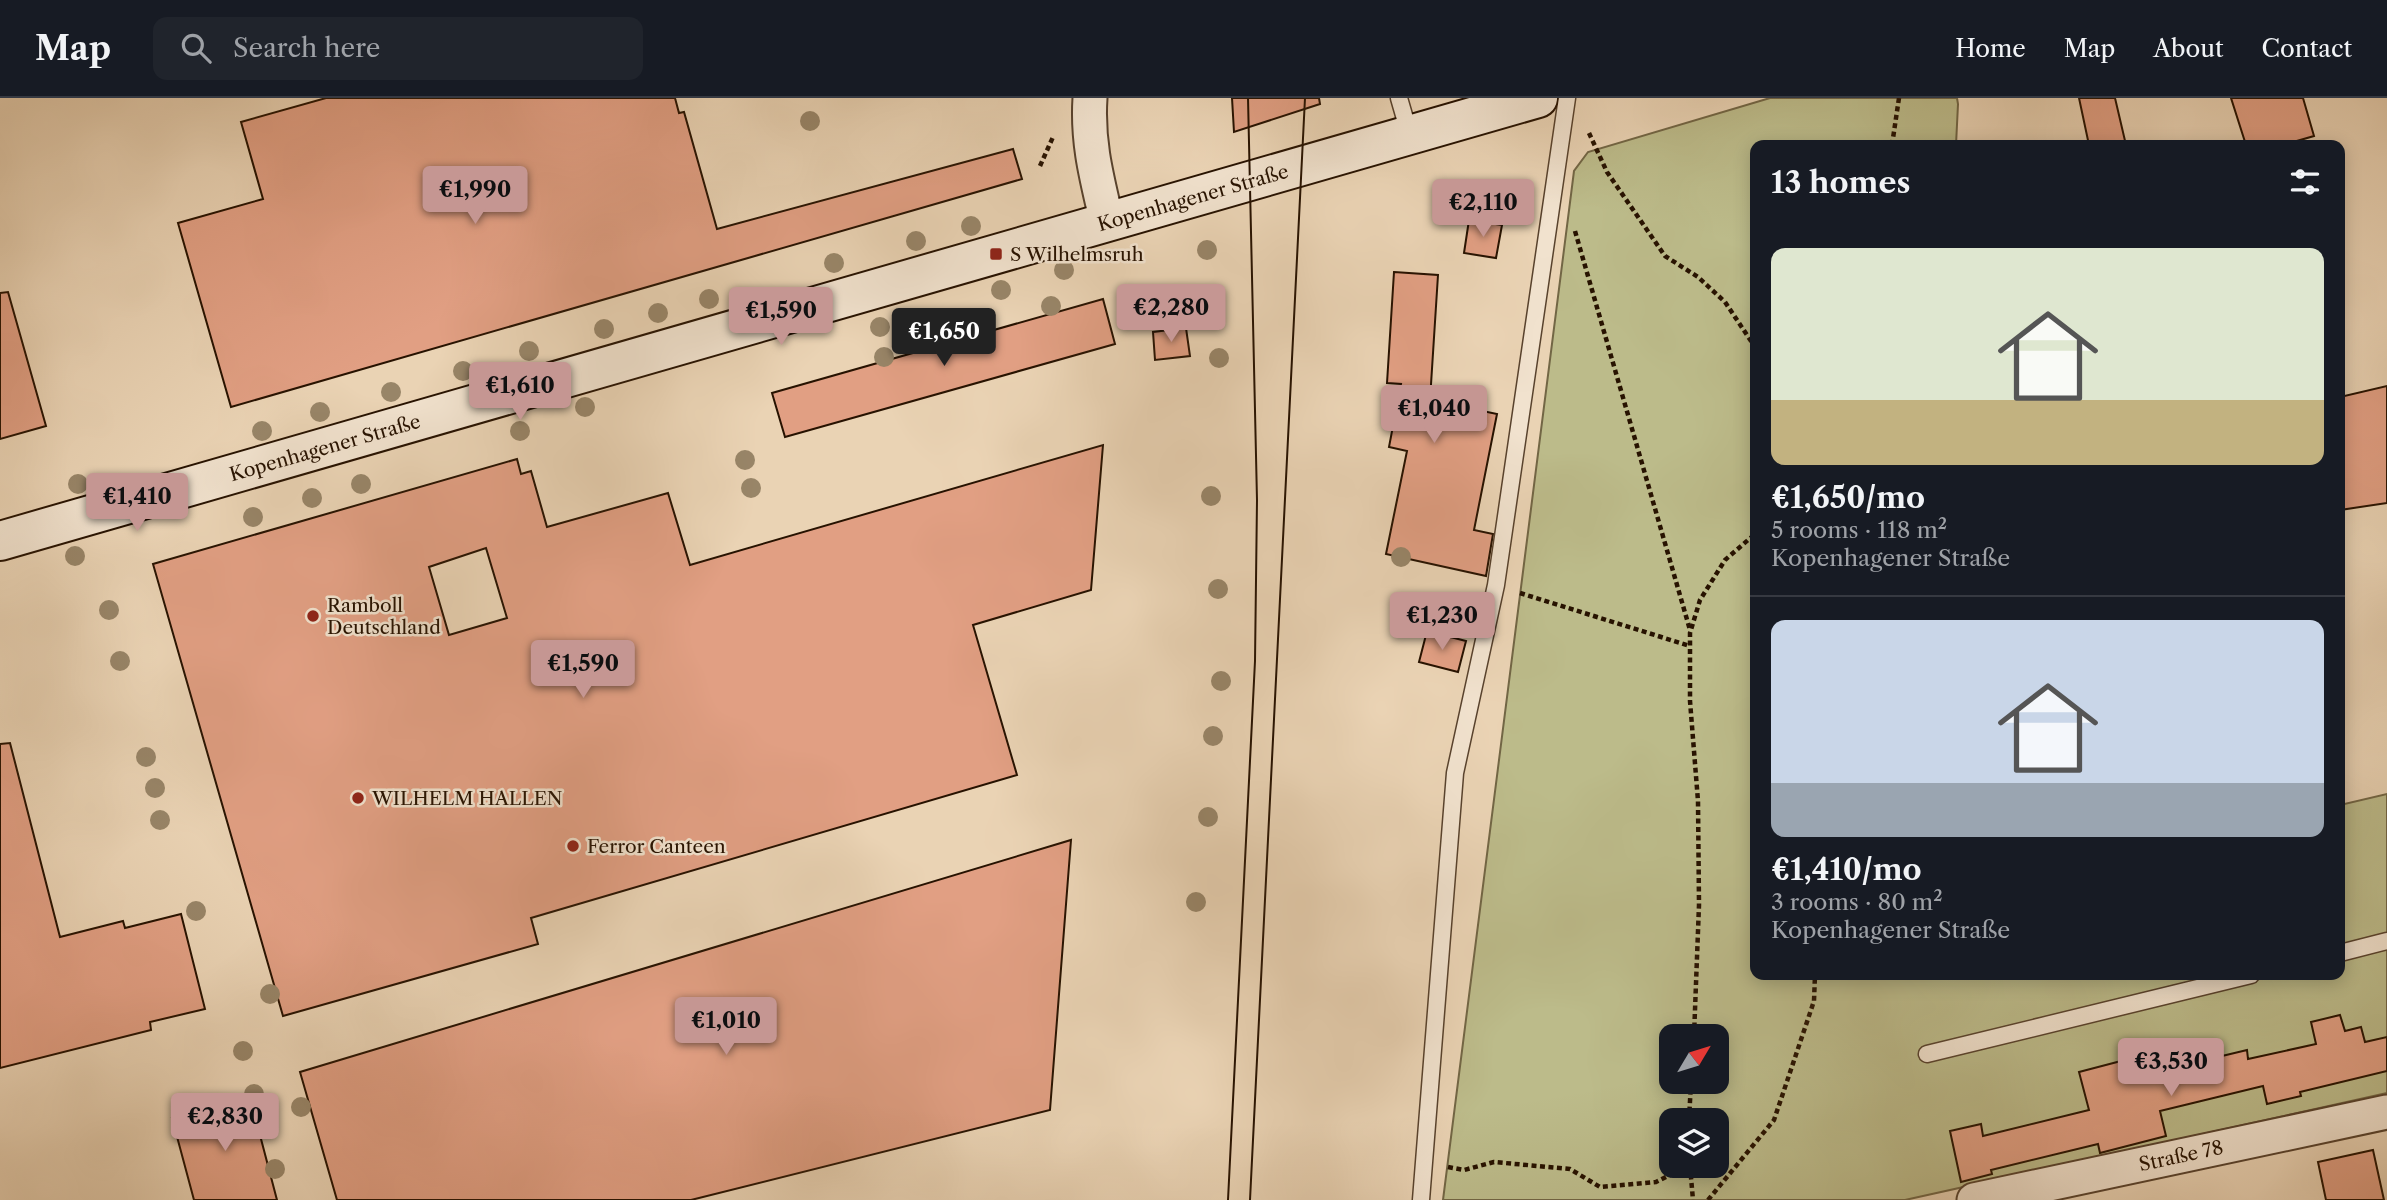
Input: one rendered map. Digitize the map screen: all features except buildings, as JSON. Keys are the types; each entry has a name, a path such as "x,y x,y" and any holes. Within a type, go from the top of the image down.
{"main road":[{"name":"Kopenhagener Straße","path":"0,541 1538,98"}],"street":[{"path":"1090,98 1088,130 1091,153 1107,222"},
{"name":"Straße 78","path":"1974,1200 2387,1112"}],"lane":[{"path":"1399,98 1410,136"},
{"path":"1421,1200 1455,773 1496,586 1567,98"},
{"path":"2345,952 2387,942"},
{"path":"1927,1054 2230,980"}],"path":[{"path":"1893,140 1899,98"},
{"path":"1584,122 1607,172 1665,256 1698,277 1725,302 1750,340"},
{"path":"1040,166 1053,140 1054,130"},
{"path":"1556,180 1574,227 1690,631 1690,701 1698,801 1699,905 1694,1024"},
{"path":"1690,631 1700,600 1725,560 1750,538"},
{"path":"1496,586 1690,646"},
{"path":"1708,1200 1774,1120 1814,1001 1815,980"},
{"path":"1424,1163 1464,1170 1493,1162 1570,1169 1600,1187 1656,1182 1664,1178"},
{"path":"1690,1178 1693,1200"}],"shaded area":[{"path":"1770,98 1957,98 1956,140 1750,140 1750,980 2345,980 2345,804 2387,794 2387,1093 1905,1200 1443,1200 1574,171 1588,152"}],"tram line":[{"path":"1228,1200 1255,661 1257,500 1248,98"},
{"path":"1250,1200 1305,98"}],"place":[{"name":"S Wilhelmsruh","path":"996,254"},
{"name":"Ramboll Deutschland","path":"313,616"},
{"name":"WILHELM HALLEN","path":"358,798"},
{"name":"Ferror Canteen","path":"573,846"}]}
